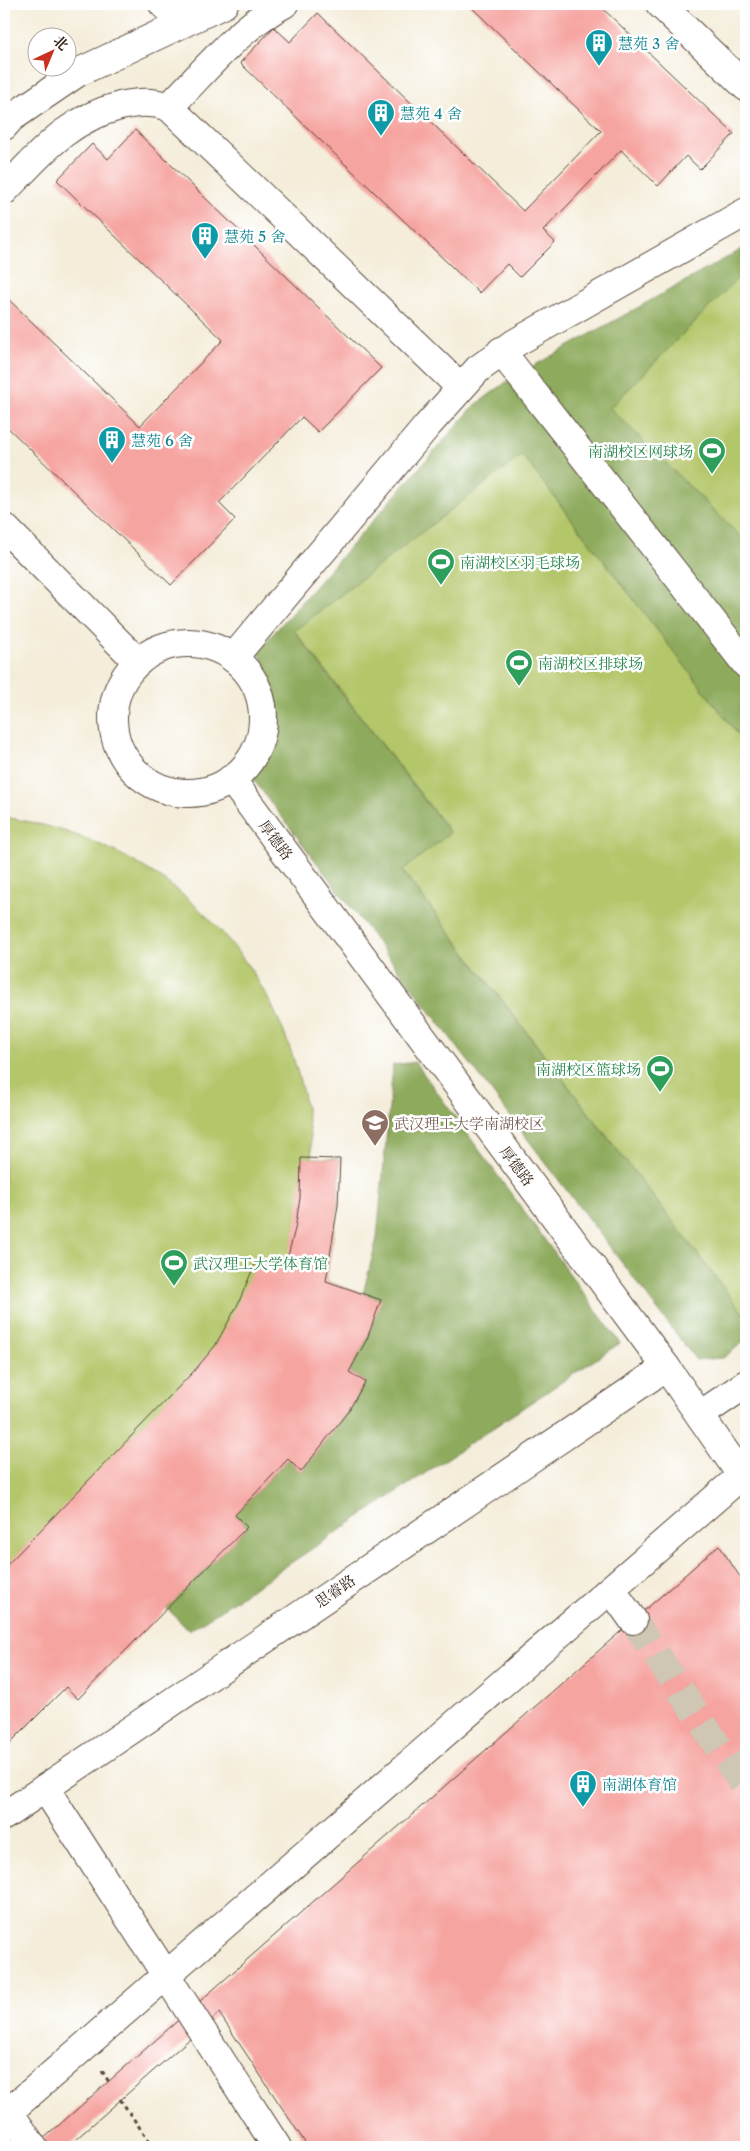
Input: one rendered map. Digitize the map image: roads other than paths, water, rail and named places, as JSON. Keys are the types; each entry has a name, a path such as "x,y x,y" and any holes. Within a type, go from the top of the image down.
{"street":[{"path":"163,4 183,23"},
{"path":"4,126 11,118 77,74 224,4"},
{"path":"169,107 247,28 266,13 284,4"},
{"path":"660,4 746,87"},
{"path":"4,191 69,127 90,116 135,102 156,102 169,107 460,388"},
{"path":"232,658 478,369 501,352 746,212"},
{"path":"501,352 746,664"},
{"path":"4,527 138,662"},
{"path":"185,643 201,644 218,649 232,658 246,670 256,685 261,701 263,720 261,737 254,753 244,768 231,779 214,788 196,792 177,792 159,787 143,777 130,765 120,748 114,730 114,711 117,693 126,676 138,662 152,652 168,646 185,643"},
{"name":"厚德路","path":"231,779 666,1366 744,1479"},
{"name":"思睿路","path":"4,1816 666,1366"},
{"path":"700,1414 746,1384"},
{"path":"33,2147 5,2111 166,1976 611,1589 744,1479"},
{"path":"611,1589 633,1620"},
{"path":"45,1788 277,2147"}],"tunnel":[{"path":"633,1620 746,1788"}],"place":[{"name":"慧苑 3 舍","path":"599,67"},
{"name":"慧苑 4 舍","path":"381,137"},
{"name":"慧苑 5 舍","path":"205,260"},
{"name":"慧苑 6 舍","path":"112,464"},
{"name":"南湖校区网球场","path":"712,475"},
{"name":"南湖校区羽毛球场","path":"441,586"},
{"name":"南湖校区排球场","path":"519,687"},
{"name":"南湖校区篮球场","path":"660,1093"},
{"name":"武汉理工大学南湖校区","path":"375,1147"},
{"name":"武汉理工大学体育馆","path":"174,1287"},
{"name":"南湖体育馆","path":"583,1808"}]}
